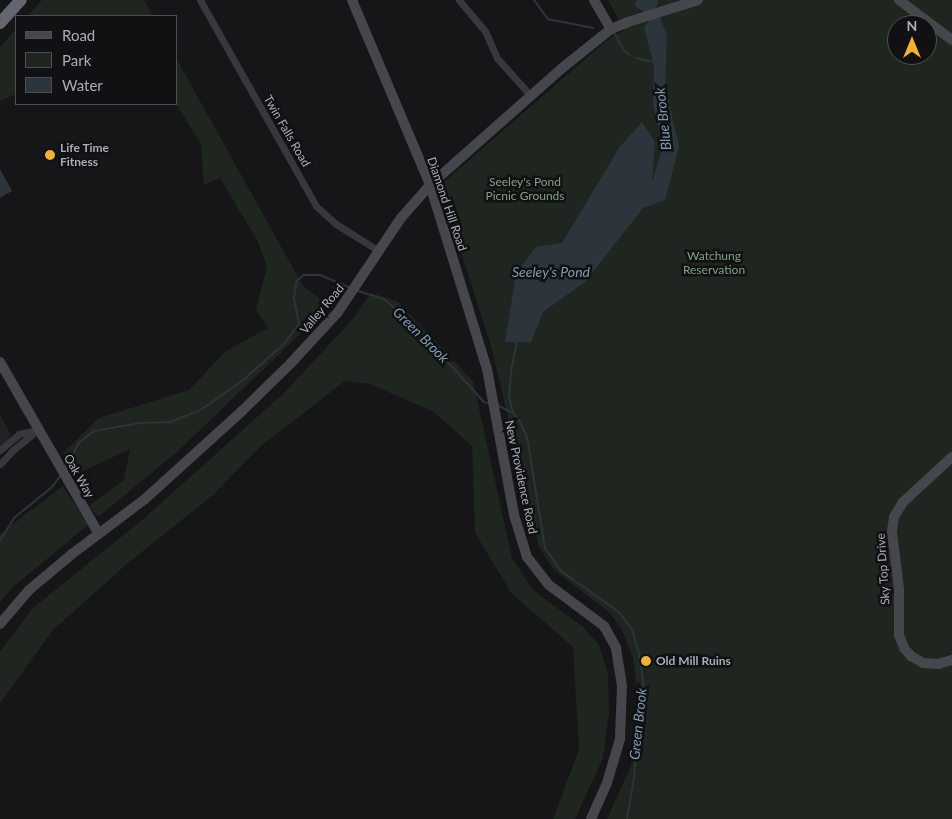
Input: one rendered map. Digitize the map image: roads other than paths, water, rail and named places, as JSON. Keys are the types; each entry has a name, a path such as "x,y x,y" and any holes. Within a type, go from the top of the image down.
{"highway":[{"path":"0,23 21,0"}],"main road":[{"name":"Diamond Hill Road","path":"352,0 430,185 482,352 492,394"},
{"path":"594,0 612,29"},
{"name":"Valley Road","path":"0,624 29,590 145,499 242,411 298,356 350,297 401,218 430,185 531,96 612,29 698,0"},
{"path":"899,0 952,40"},
{"name":"Oak Way","path":"0,362 99,534"},
{"name":"New Providence Road","path":"492,394 514,515 527,557 549,585 604,626 613,640 619,658 622,686 620,739 607,783 591,819"},
{"name":"Sky Top Drive","path":"952,457 903,502 894,517 892,532 899,589 898,635 904,648 911,656 923,663 938,664 952,660"}],"street":[{"name":"Twin Falls Road","path":"200,0 316,206 336,224 379,250"},
{"path":"459,0 485,31 497,58 531,96"},
{"path":"0,450 19,434 38,430"},
{"path":"0,464 13,450 38,430"}],"water":[{"name":"Seeley's Pond","path":"636,0 658,0 656,8 667,35 665,86 679,146 665,200 643,208 585,282 543,312 531,342 505,342 516,274 536,247 562,243 619,148 642,122 655,142 652,182 663,147 653,104 654,66 644,28 648,22 644,12 635,6"},
{"path":"0,169 12,191 0,198"}],"waterway":[{"path":"534,0 548,19 593,28"},
{"path":"615,34 624,51 630,55"},
{"path":"636,58 653,62"},
{"name":"Green Brook","path":"65,469 79,443 94,431 140,423 170,422 199,411 242,381 284,344 299,324 294,299 296,282 303,275 320,275 351,288"},
{"name":"Green Brook","path":"358,291 384,299 418,329 484,402 490,404"},
{"name":"Blue Brook","path":"513,413 509,397 511,372 517,341"},
{"name":"Green Brook","path":"497,405 513,413 519,420 527,437 545,548 561,571 619,612 632,630 639,653 643,683 634,777 627,819"},
{"name":"Green Brook","path":"0,540 15,517 51,488 61,475"}],"place":[{"name":"Life Time Fitness","path":"50,155"},
{"name":"Old Mill Ruins","path":"646,661"}],"park label":[{"name":"Seeley's Pond Picnic Grounds","path":"525,189"},
{"name":"Watchung Reservation","path":"714,263"}]}
